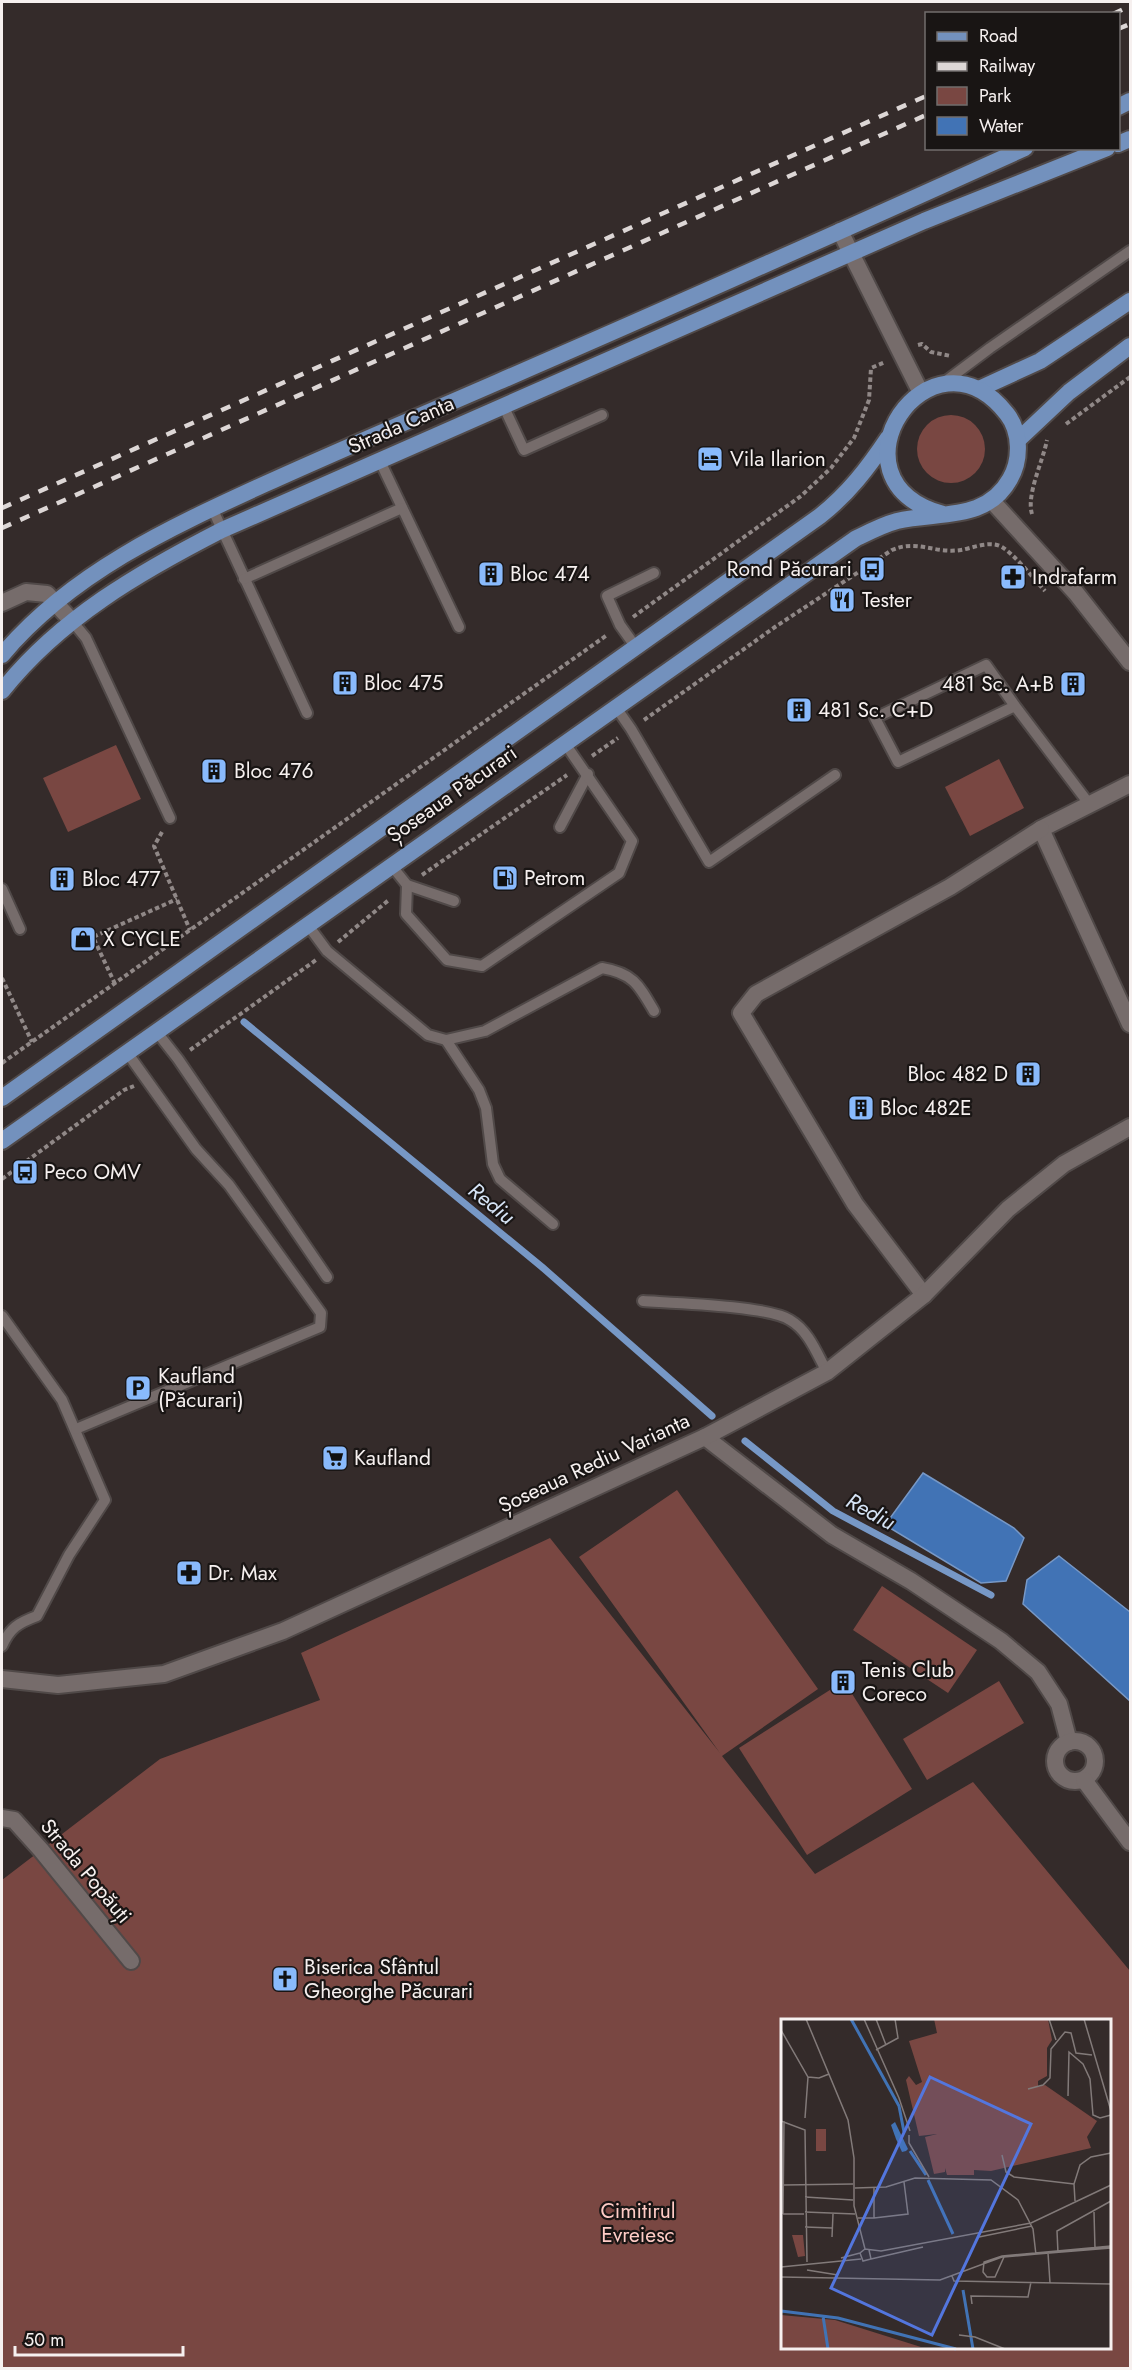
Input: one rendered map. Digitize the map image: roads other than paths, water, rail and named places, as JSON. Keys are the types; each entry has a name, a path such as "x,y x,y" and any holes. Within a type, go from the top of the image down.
{"main road":[{"name":"Strada Canta","path":"2,655 55,601 100,569 162,533 212,508 1021,150"},
{"name":"Strada Canta","path":"2,691 25,662 72,621 112,591 222,530 851,253 982,197 1102,150"},
{"path":"1131,301 1040,361 979,389 997,402 1011,419 1018,440 1069,392 1131,346"},
{"name":"Șoseaua Păcurari","path":"2,1098 840,500 863,475 889,437 900,411 921,393 941,386 960,384 979,389"},
{"name":"Șoseaua Păcurari","path":"889,437 890,467 896,481 915,503 943,514"},
{"name":"Șoseaua Păcurari","path":"2,1141 855,538 898,521 943,514 960,514 977,510 992,501 1004,489 1013,474 1018,440"}],"street":[{"path":"840,231 921,393"},
{"path":"992,501 1076,594 1131,662"},
{"path":"2,603 26,592 47,594 72,621"},
{"path":"924,1295 855,1204 741,1013 756,994 950,886 1041,829 1131,784"},
{"path":"1041,829 1131,1024"},
{"name":"Șoseaua Rediu Varianta","path":"2,1679 58,1685 164,1674 283,1630 705,1437 827,1372 924,1295 1008,1209 1064,1164 1131,1127"},
{"path":"705,1437 832,1535 911,1581 1001,1641 1038,1672 1059,1704 1069,1742"},
{"path":"1069,1742 1082,1742 1088,1746 1095,1757 1094,1770 1084,1780 1071,1782 1064,1779 1056,1769 1058,1749 1069,1742"},
{"path":"1084,1780 1131,1842"},
{"name":"Strada Popăuți","path":"2,1818 14,1820 131,1961"}],"lane":[{"path":"941,386 990,348 1131,251"},
{"path":"503,405 524,450 602,415"},
{"path":"379,459 459,627"},
{"path":"212,508 307,713"},
{"path":"244,579 402,508"},
{"path":"635,646 620,625 607,596 654,573"},
{"path":"72,621 86,638 170,818"},
{"path":"1016,706 898,762 875,718 986,665 1090,805"},
{"path":"615,706 632,729 709,862 835,775"},
{"path":"408,885 406,914 447,960 482,966 619,873 632,841 564,742"},
{"path":"560,827 588,774"},
{"path":"391,865 408,885 454,901"},
{"path":"2,889 20,929"},
{"path":"307,924 337,959 428,1035 446,1040 485,1031 602,968 624,971 641,988 654,1011"},
{"path":"156,1031 178,1059 327,1277"},
{"path":"446,1040 479,1090 486,1108 493,1164 500,1179 553,1224"},
{"path":"76,1429 320,1327 321,1313 229,1185 196,1149 126,1052"},
{"path":"644,1300 766,1311 790,1319 806,1335 827,1372"},
{"path":"2,1316 62,1400 105,1500 69,1555 37,1616 17,1623 8,1632 2,1646"}],"water":[{"path":"923,1473 1014,1528 1024,1538 1006,1581 981,1583 885,1525"},
{"path":"1059,1556 1130,1612 1130,1701 1023,1604 1027,1580"}],"waterway":[{"name":"Rediu","path":"244,1022 542,1267 712,1416"},
{"name":"Rediu","path":"745,1441 833,1511 991,1595"}],"railway":[{"path":"1117,12 1130,6"},
{"path":"1120,28 1130,24"},
{"path":"2,508 925,96"},
{"path":"2,528 925,115"}],"place":[{"name":"Vila Ilarion","path":"710,459"},
{"name":"Rond Păcurari","path":"872,569"},
{"name":"Bloc 474","path":"491,574"},
{"name":"Indrafarm","path":"1013,577"},
{"name":"Tester","path":"842,600"},
{"name":"Bloc 475","path":"345,683"},
{"name":"481 Sc. A+B","path":"1073,684"},
{"name":"481 Sc. C+D","path":"799,710"},
{"name":"Bloc 476","path":"214,771"},
{"name":"Petrom","path":"505,878"},
{"name":"Bloc 477","path":"62,879"},
{"name":"X CYCLE","path":"83,939"},
{"name":"Bloc 482 D","path":"1028,1074"},
{"name":"Bloc 482E","path":"861,1108"},
{"name":"Peco OMV","path":"25,1172"},
{"name":"Kaufland (Păcurari)","path":"138,1388"},
{"name":"Kaufland","path":"335,1458"},
{"name":"Dr. Max","path":"189,1573"},
{"name":"Tenis Club Coreco","path":"843,1682"},
{"name":"Biserica Sfântul Gheorghe Păcurari","path":"285,1979"}],"park label":[{"name":"Cimitirul Evreiesc","path":"638,2223"}]}
